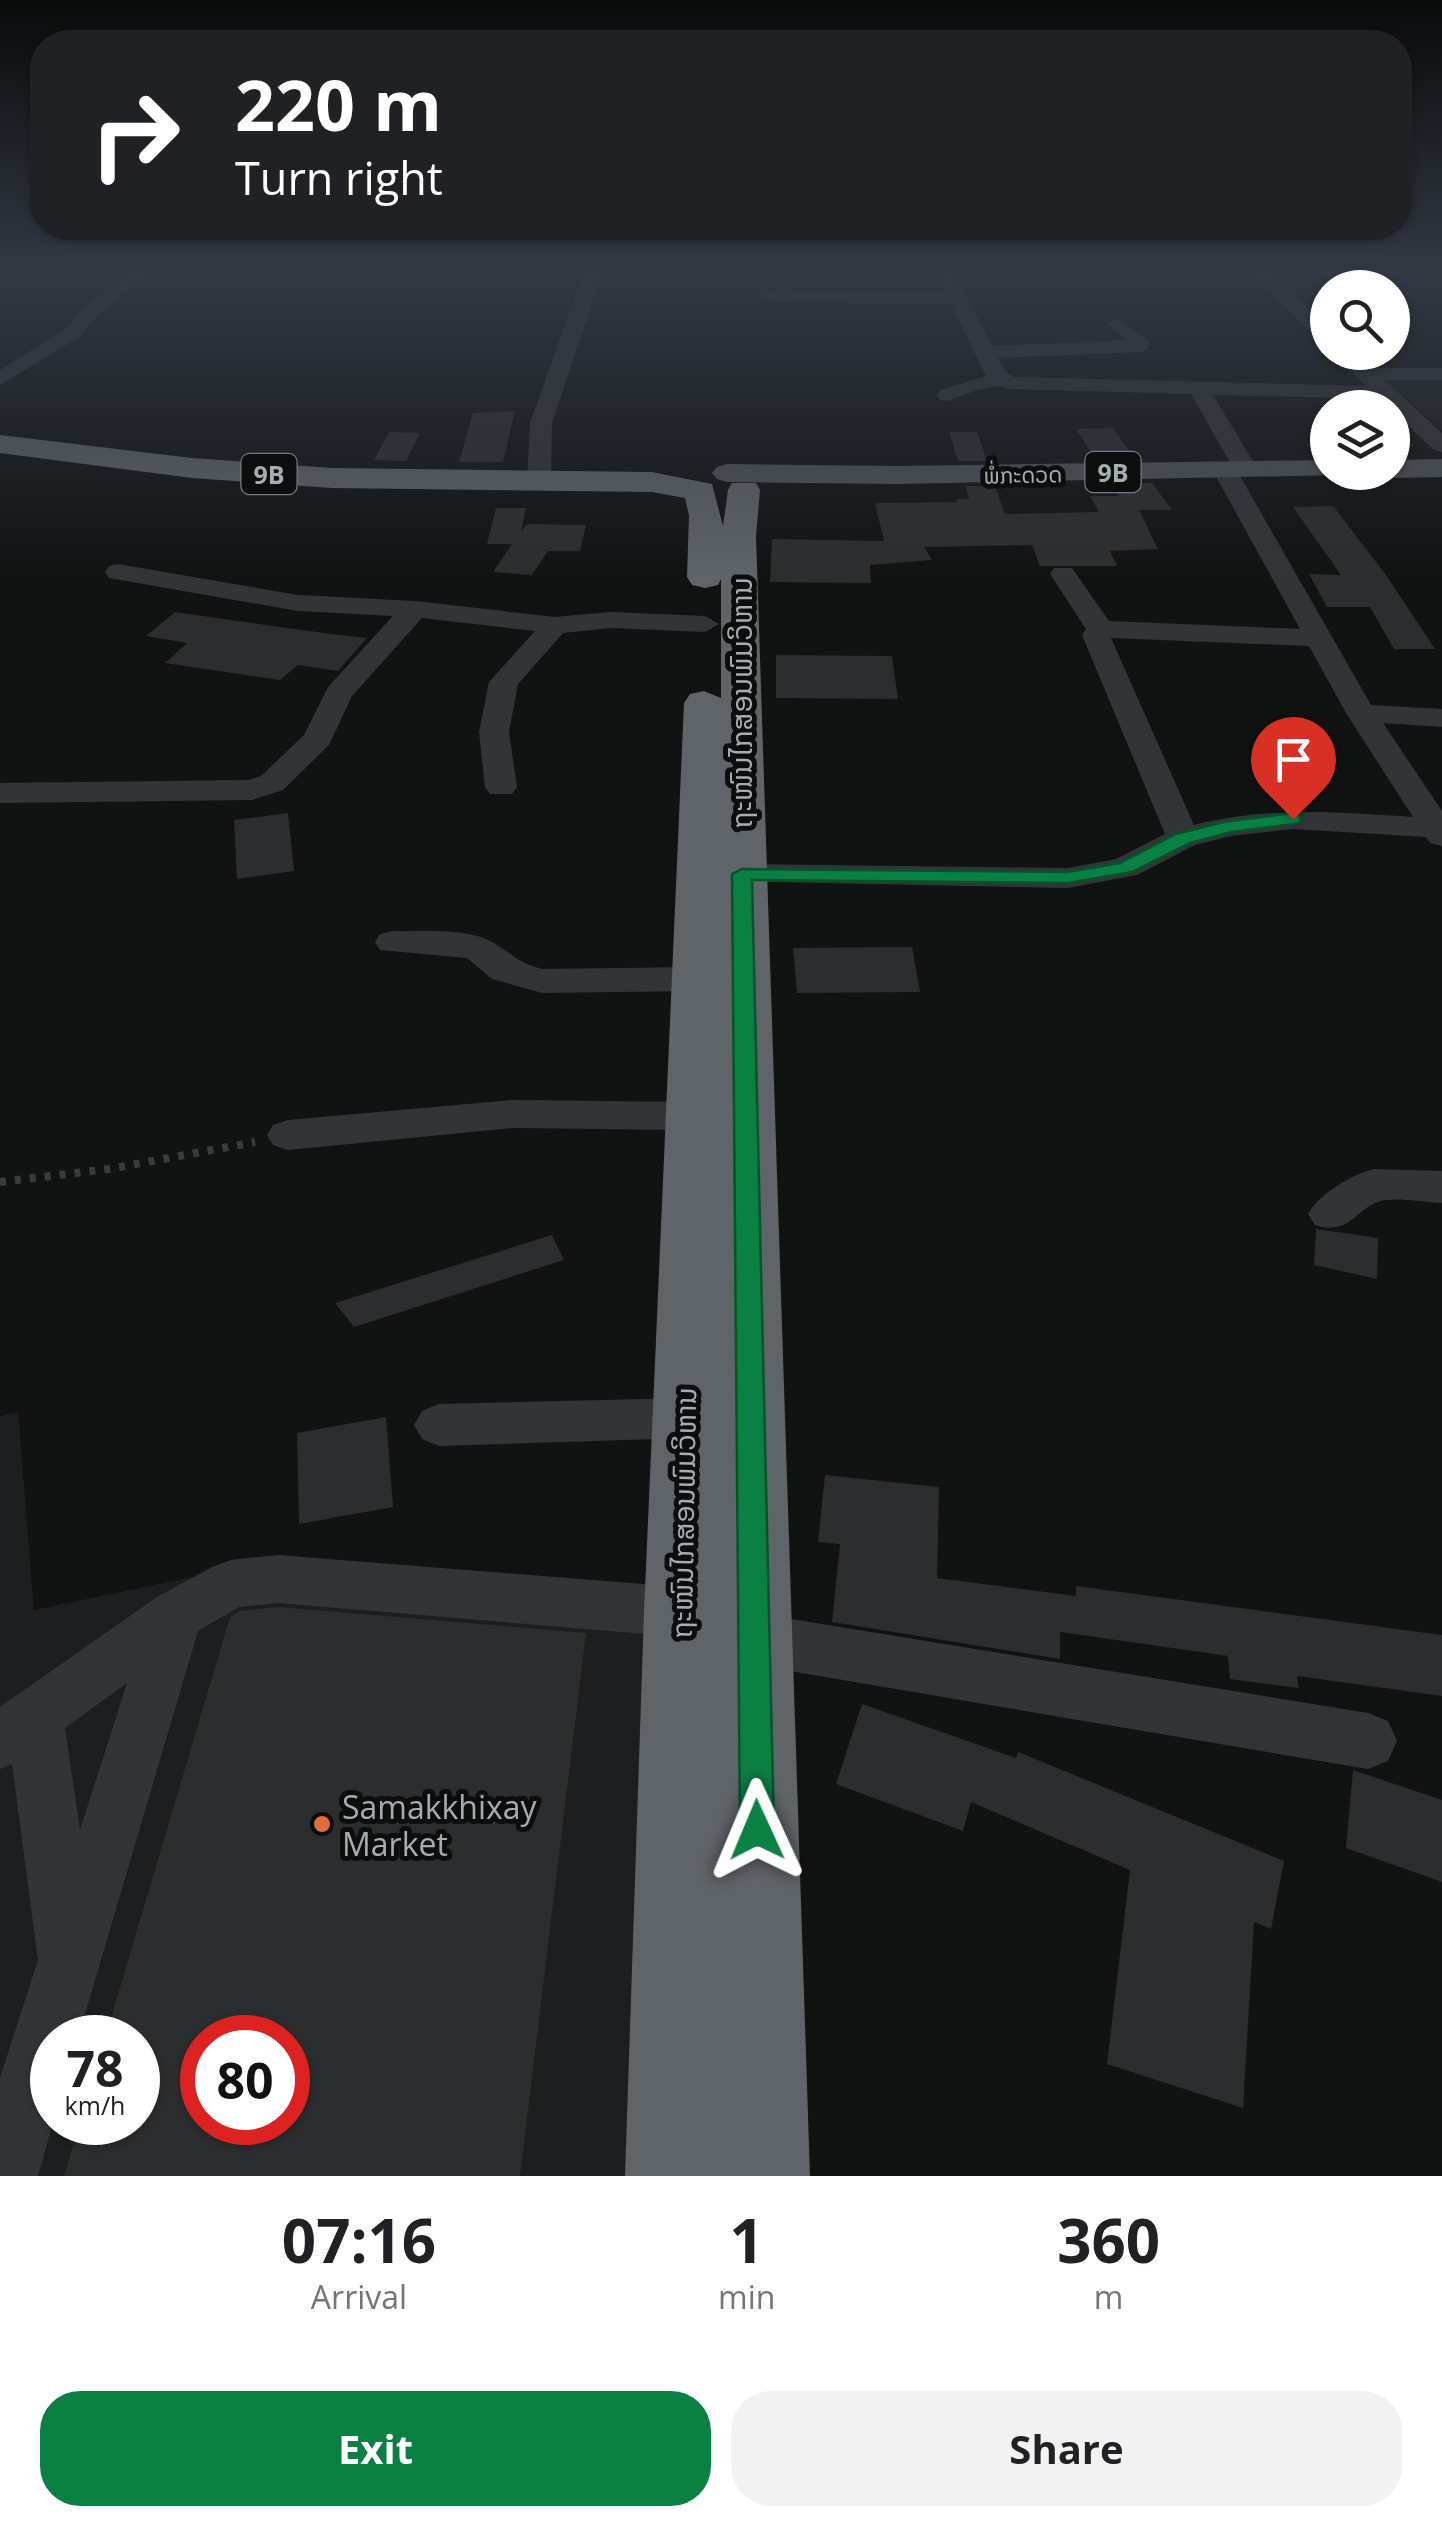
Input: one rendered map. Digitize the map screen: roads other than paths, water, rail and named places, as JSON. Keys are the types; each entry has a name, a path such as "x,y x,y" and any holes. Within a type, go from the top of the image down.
{"highway":[{"name":"9B","path":"0,444 301,476 721,484"},
{"name":"ຖະໜົນໄກສອນພົມວິຫານ","path":"721,484 706,516 705,624 742,874 762,2176"},
{"name":"ຖະໜົນໄກສອນພົມວິຫານ","path":"673,2176 696,978 723,763 739,536 721,484"}],"main road":[{"path":"1410,468 1442,468"},
{"name":"ພໍ່ກະດວດ","path":"721,484 898,475 1310,470"}],"street":[{"path":"540,480 541,423 558,374"},
{"path":"999,374 1002,379"},
{"path":"1364,374 1442,374"},
{"path":"1364,374 1383,390"},
{"path":"948,395 971,384 1002,379 1016,384 1310,390"},
{"path":"1198,388 1316,638 1360,714 1439,832"},
{"path":"1410,415 1442,444"},
{"path":"118,572 298,603 415,609 555,625 610,620 705,624"},
{"path":"1064,574 1101,630"},
{"path":"0,793 252,790 272,783 318,739 338,692 415,609"},
{"path":"501,787 494,732 504,682 555,625"},
{"path":"1183,838 1096,635 1101,630 1316,638"},
{"path":"1360,714 1442,718"},
{"path":"742,874 1068,878 1125,868 1183,838 1230,826 1293,819 1439,832"},
{"path":"393,942 455,944 480,950 505,971 542,980 696,978"},
{"path":"288,1136 512,1114 692,1116"},
{"path":"1330,1214 1374,1184 1442,1187"},
{"path":"439,1425 686,1418"},
{"path":"66,1964 18,1727 176,1615 231,1584 278,1578 681,1612"},
{"path":"3,2176 176,1615"},
{"path":"754,1638 1368,1742"}],"place":[{"name":"Samakkhixay Market","path":"322,1824"}]}
